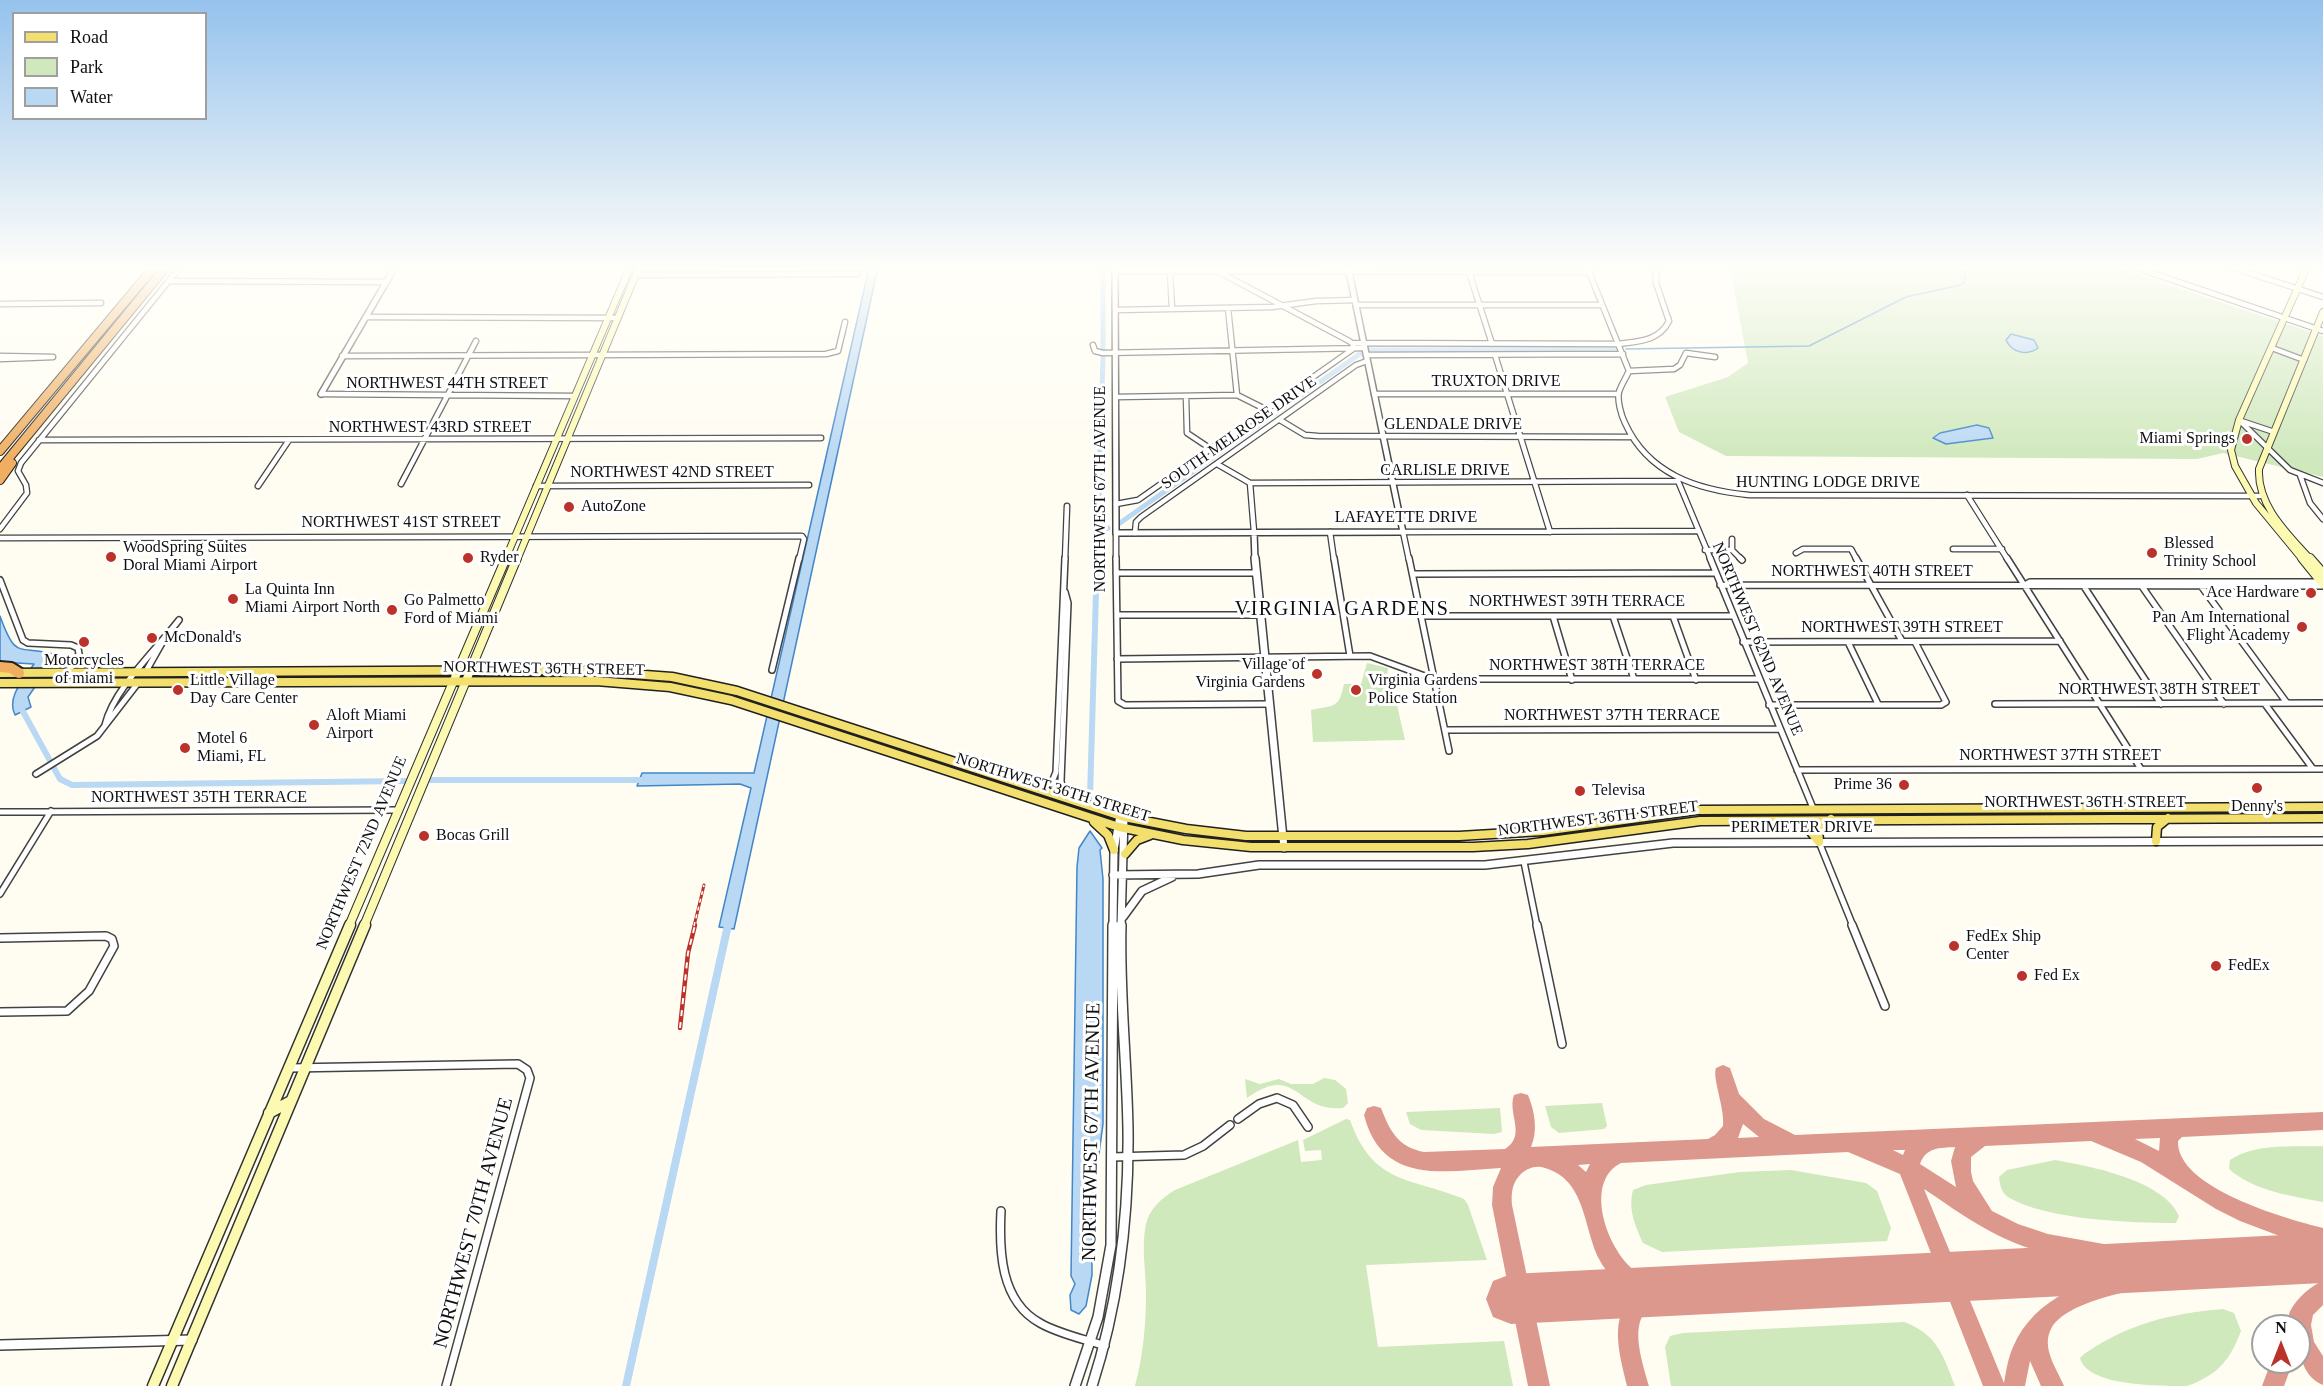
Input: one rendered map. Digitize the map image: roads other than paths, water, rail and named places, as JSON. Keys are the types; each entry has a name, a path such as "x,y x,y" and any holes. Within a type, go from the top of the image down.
{"highway":[{"path":"0,451 5,441 95,332"},
{"path":"5,441 99,332"},
{"path":"0,459 107,332"},
{"path":"0,469 113,332"},
{"path":"0,480 30,433"},
{"path":"0,667 11,668 19,678"}],"main road":[{"name":"NORTHWEST 72ND AVENUE","path":"153,1386 602,332"},
{"name":"NORTHWEST 72ND AVENUE","path":"172,1386 612,332"},
{"path":"2279,332 2239,420 2231,450 2235,466 2251,495 2322,584"},
{"path":"2319,332 2304,360 2257,477 2260,496 2323,573"},
{"path":"574,396 587,391"},
{"name":"NORTHWEST 36TH STREET","path":"0,683 48,673 578,670 647,674 704,683 754,696 1122,816 1197,831 1283,837 1471,836 1543,831 1672,812 1813,808 2323,807"},
{"path":"215,682 220,672"},
{"name":"NORTHWEST 36TH STREET","path":"0,673 41,683 596,681 645,684 701,693 752,708 1122,828 1151,835 1218,845 1284,848 1473,847 1528,844 1677,822 1791,819 2296,818 2323,816"},
{"path":"2127,818 2135,812 2136,807 2157,818"},
{"path":"2239,818 2245,815 2249,807"},
{"path":"1990,808 1995,819"},
{"path":"1672,812 1677,822"},
{"path":"1089,818 1108,835 1114,850"},
{"path":"2156,841 2157,827 2168,818"},
{"path":"1791,819 1808,828 1819,842"},
{"path":"1819,842 1818,829 1832,819"},
{"path":"1125,854 1137,840 1151,835"},
{"path":"1471,836 1473,847"},
{"path":"344,937 360,936"},
{"path":"269,1113 284,1107 292,1100"}],"street":[{"path":"0,529 27,493 26,485 18,471 39,440 128,332"},
{"path":"321,394 357,332"},
{"path":"342,356 826,354 838,351 843,332"},
{"name":"NORTHWEST 67TH AVENUE","path":"1116,332 1116,697 1125,705 1269,704"},
{"path":"1230,332 1237,395"},
{"path":"1328,332 1366,352 1492,344 1619,344 1649,340 1664,332"},
{"path":"1362,332 1449,751"},
{"path":"1488,332 1492,344"},
{"path":"1614,332 1629,370 1618,394"},
{"path":"401,484 476,341"},
{"path":"1093,345 1097,352 1116,353 1341,349 1353,346"},
{"path":"1116,504 1138,500 1346,355 1353,346"},
{"path":"2272,348 2304,360"},
{"path":"1341,349 1346,355"},
{"name":"SOUTH MELROSE DRIVE","path":"1135,533 1136,522 1141,516 1356,365 1366,352 1495,355 1623,354"},
{"path":"1629,370 1674,369 1680,365 1686,353 1706,353 1715,357"},
{"path":"1495,355 1550,532"},
{"path":"52,357 48,359 0,358 52,357"},
{"name":"NORTHWEST 44TH STREET","path":"321,394 574,396"},
{"name":"TRUXTON DRIVE","path":"1374,394 1618,394"},
{"name":"HUNTING LODGE DRIVE","path":"1618,394 1630,437 1647,459 1678,481 1710,491 1737,495 2260,496"},
{"path":"1116,397 1237,395 1267,410"},
{"path":"1185,396 1187,433 1211,449"},
{"name":"GLENDALE DRIVE","path":"1280,420 1311,436 1630,437"},
{"path":"2239,420 2274,432"},
{"path":"2239,420 2278,460 2300,475 2323,483"},
{"name":"NORTHWEST 43RD STREET","path":"39,440 821,438"},
{"path":"258,486 289,440"},
{"name":"CARLISLE DRIVE","path":"1216,464 1250,483 1678,481"},
{"path":"2300,475 2310,502 2323,519"},
{"name":"NORTHWEST 62ND AVENUE","path":"1678,481 1714,573 1813,808"},
{"path":"1250,483 1256,573 1284,848"},
{"name":"NORTHWEST 42ND STREET","path":"536,486 809,485"},
{"path":"1967,495 2140,770"},
{"path":"1038,789 1052,782 1056,772 1067,506"},
{"name":"LAFAYETTE DRIVE","path":"1116,533 1697,531"},
{"path":"1330,532 1350,656"},
{"name":"NORTHWEST 41ST STREET","path":"0,538 801,536 804,539 772,670"},
{"path":"1732,539 1732,549 1742,560"},
{"path":"1705,550 1732,549"},
{"path":"1796,553 1803,549 1851,549 1902,642"},
{"path":"1953,549 2002,549"},
{"path":"1116,573 1256,573"},
{"path":"1413,574 1714,573"},
{"path":"0,580 22,640 28,643 71,645 78,648 79,654 68,673"},
{"path":"2083,584 2162,704"},
{"path":"2140,584 2224,704"},
{"path":"2199,584 2287,704"},
{"name":"NORTHWEST 40TH STREET","path":"1720,585 2322,584"},
{"path":"1064,798 1061,781 1068,603 1065,590"},
{"path":"1117,615 1260,615"},
{"name":"NORTHWEST 39TH TERRACE","path":"1421,616 1732,616"},
{"path":"1554,616 1572,680"},
{"path":"1612,616 1634,679"},
{"path":"1672,616 1696,680"},
{"path":"36,774 97,736 179,620"},
{"name":"NORTHWEST 39TH STREET","path":"1743,642 2060,641"},
{"path":"1848,642 1878,704"},
{"path":"1769,705 1941,705 1946,702 1915,642"},
{"name":"NORTHWEST 38TH TERRACE","path":"1117,659 1350,656 1377,657 1433,679 1759,679"},
{"name":"NORTHWEST 38TH STREET","path":"1995,704 2323,703"},
{"path":"2265,704 2313,769"},
{"name":"NORTHWEST 37TH TERRACE","path":"1445,730 1779,729"},
{"name":"NORTHWEST 37TH STREET","path":"1797,770 2323,769"},
{"name":"NORTHWEST 35TH TERRACE","path":"0,812 398,810"},
{"path":"0,894 51,811"},
{"name":"NORTHWEST 67TH AVENUE","path":"1092,1386 1105,1346 1123,1266 1126,1157 1122,919 1125,854 1122,816"},
{"name":"NORTHWEST 67TH AVENUE","path":"1075,1386 1092,1342 1110,1255 1113,875 1114,850 1122,828"},
{"name":"PERIMETER DRIVE","path":"1183,874 1247,866 1524,862 1673,843 2323,841"},
{"path":"1819,842 1885,1006"},
{"path":"1524,862 1562,1044"},
{"path":"1113,875 1183,874"},
{"path":"1122,919 1135,895 1144,887 1183,874"},
{"path":"0,938 106,936 112,939 114,946 85,998 75,1008 67,1011 0,1012"},
{"name":"NORTHWEST 70TH AVENUE","path":"305,1068 518,1064 527,1070 530,1078 446,1386"},
{"path":"288,1068 305,1068"},
{"path":"1238,1119 1264,1099 1279,1097 1297,1107 1308,1127"},
{"path":"1112,1157 1184,1155 1203,1146 1230,1125"},
{"path":"1001,1211 1000,1260 1011,1292 1030,1317 1053,1328 1105,1346"},
{"path":"0,1345 192,1340"}],"water":[{"path":"854,332 864,332 734,929 719,927 751,788 740,784 637,786 642,773 754,773"},
{"path":"2011,334 2034,340 2038,348 2029,352 2020,352 2012,348 2006,340"},
{"path":"1977,425 1989,428 1993,438 1946,444 1933,438 1940,433"},
{"path":"0,616 15,646 20,649 57,655 28,697 31,707 15,715 14,695 34,664 0,662"},
{"path":"1090,831 1102,848 1100,850 1103,879 1103,1124 1092,1206 1092,1275 1086,1306 1079,1314 1071,1310 1070,1295 1075,1284 1071,1276 1077,867 1079,848"}],"waterway":[{"path":"1103,332 1103,350"},
{"path":"1626,349 1809,346 1837,332"},
{"path":"1369,350 1617,349"},
{"path":"1120,523 1361,353"},
{"path":"1097,560 1103,357"},
{"path":"1098,533 1108,528"},
{"path":"1090,797 1097,558"},
{"path":"20,706 60,779 72,785 405,781"},
{"path":"431,780 646,780"},
{"path":"728,926 729,921"},
{"path":"626,1386 728,925"}],"railway":[{"path":"694,926 704,885"},
{"path":"680,1028 688,953 695,925"}],"place":[{"name":"Miami Springs","path":"2247,439"},
{"name":"AutoZone","path":"569,507"},
{"name":"Blessed Trinity School","path":"2152,553"},
{"name":"WoodSpring Suites Doral Miami Airport","path":"111,557"},
{"name":"Ryder","path":"468,558"},
{"name":"Ace Hardware","path":"2311,593"},
{"name":"La Quinta Inn Miami Airport North","path":"233,599"},
{"name":"Go Palmetto Ford of Miami","path":"392,610"},
{"name":"Pan Am International Flight Academy","path":"2302,627"},
{"name":"McDonald's","path":"152,638"},
{"name":"Motorcycles of miami","path":"84,642"},
{"name":"Village of Virginia Gardens","path":"1317,674"},
{"name":"Little Village Day Care Center","path":"178,690"},
{"name":"Virginia Gardens Police Station","path":"1356,690"},
{"name":"Aloft Miami Airport","path":"314,725"},
{"name":"Motel 6 Miami, FL","path":"185,748"},
{"name":"Prime 36","path":"1904,785"},
{"name":"Denny's","path":"2257,788"},
{"name":"Televisa","path":"1580,791"},
{"name":"Bocas Grill","path":"424,836"},
{"name":"FedEx Ship Center","path":"1954,946"},
{"name":"FedEx","path":"2216,966"},
{"name":"Fed Ex","path":"2022,976"}],"district":[{"name":"VIRGINIA GARDENS","path":"1342,610"}]}
